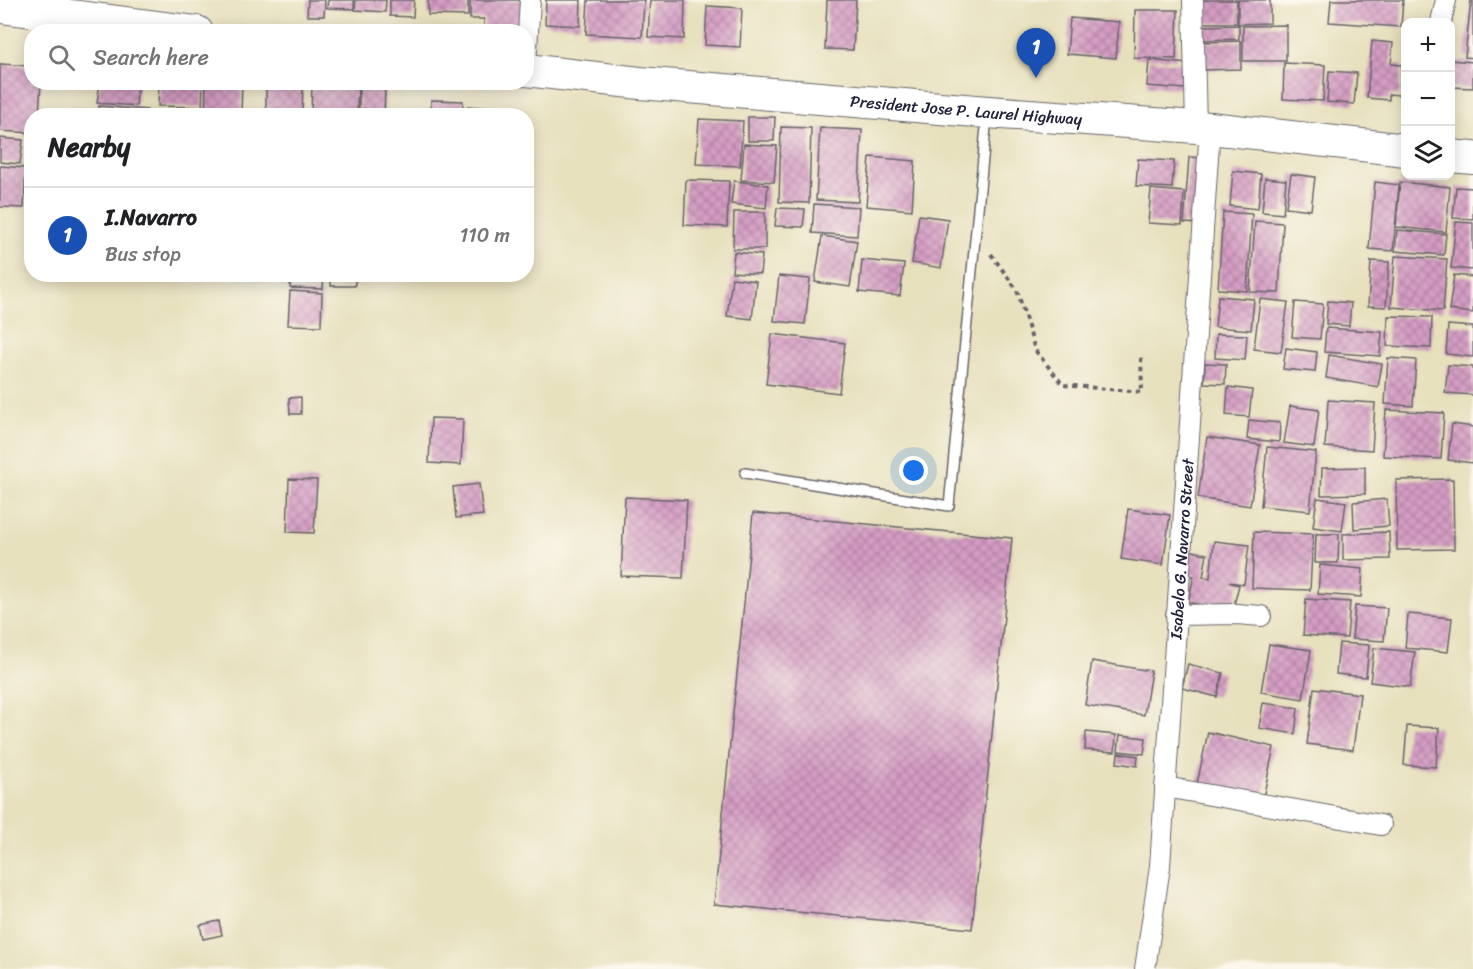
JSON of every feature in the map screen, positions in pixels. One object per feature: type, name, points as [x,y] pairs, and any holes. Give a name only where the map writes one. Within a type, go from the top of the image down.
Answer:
[{"type":"highway","points":[[0,7],[133,24]]},
{"type":"highway","name":"President Jose P. Laurel Highway","points":[[534,71],[640,83],[1203,127],[1401,149]]},
{"type":"highway","points":[[1455,156],[1473,158]]},
{"type":"street","points":[[529,24],[531,0]]},
{"type":"street","name":"Isabelo G. Navarro Street","points":[[1145,969],[1160,866],[1203,127],[1193,0]]},
{"type":"street","points":[[1442,18],[1446,0]]},
{"type":"street","points":[[1176,615],[1261,616]]},
{"type":"street","points":[[1165,787],[1381,825]]},
{"type":"lane","points":[[745,473],[949,506],[988,112]]},
{"type":"path","points":[[976,235],[1017,290],[1035,350],[1063,386],[1142,392],[1141,357]]},
{"type":"building","points":[[308,0],[325,0],[324,16],[307,16]]},
{"type":"building","points":[[328,0],[354,0],[354,9],[327,8]]},
{"type":"building","points":[[356,0],[386,0],[385,12],[355,10]]},
{"type":"building","points":[[390,0],[414,0],[413,17],[390,16]]},
{"type":"building","points":[[428,0],[468,0],[468,16],[428,15]]},
{"type":"building","points":[[470,0],[523,0],[522,24],[484,24],[484,19],[470,19]]},
{"type":"building","points":[[546,0],[581,0],[580,26],[545,24]]},
{"type":"building","points":[[588,0],[644,0],[642,37],[586,34]]},
{"type":"building","points":[[650,0],[685,0],[684,39],[648,37]]},
{"type":"building","points":[[827,0],[856,0],[853,50],[825,49]]},
{"type":"building","points":[[1200,0],[1237,0],[1237,23],[1200,23]]},
{"type":"building","points":[[1238,0],[1270,0],[1270,23],[1238,24]]},
{"type":"building","points":[[1331,0],[1403,0],[1401,27],[1329,22]]},
{"type":"building","points":[[1471,0],[1473,0],[1473,58],[1465,57]]},
{"type":"building","points":[[707,6],[742,8],[740,47],[705,45]]},
{"type":"building","points":[[1135,10],[1178,10],[1176,59],[1134,58]]},
{"type":"building","points":[[1070,18],[1119,22],[1116,58],[1067,54]]},
{"type":"building","points":[[1239,25],[1239,39],[1202,40],[1202,26]]},
{"type":"building","points":[[1286,25],[1286,61],[1243,61],[1243,26]]},
{"type":"building","points":[[1241,41],[1241,69],[1201,70],[1200,42]]},
{"type":"building","points":[[1372,41],[1393,43],[1391,64],[1401,65],[1399,95],[1389,94],[1389,100],[1367,98]]},
{"type":"building","points":[[1149,60],[1188,64],[1186,89],[1147,86]]},
{"type":"building","points":[[1455,60],[1473,62],[1473,88],[1455,87]]},
{"type":"building","points":[[1284,63],[1325,65],[1323,101],[1283,99]]},
{"type":"building","points":[[0,64],[24,66],[24,90],[41,90],[39,108],[24,108],[24,132],[0,131]]},
{"type":"building","points":[[1329,71],[1357,73],[1354,104],[1327,102]]},
{"type":"building","points":[[99,90],[137,90],[136,106],[97,103]]},
{"type":"building","points":[[159,90],[203,90],[202,107],[158,106]]},
{"type":"building","points":[[206,90],[242,90],[241,108],[205,108]]},
{"type":"building","points":[[266,90],[303,90],[302,108],[266,108]]},
{"type":"building","points":[[312,90],[358,90],[357,108],[311,108]]},
{"type":"building","points":[[359,90],[385,90],[384,108],[359,108]]},
{"type":"building","points":[[431,100],[463,101],[463,108],[431,108]]},
{"type":"building","points":[[99,106],[123,108],[99,108]]},
{"type":"building","points":[[468,106],[491,108],[468,108]]},
{"type":"building","points":[[748,117],[775,117],[774,141],[748,141]]},
{"type":"building","points":[[699,119],[743,121],[740,166],[696,164]]},
{"type":"building","points":[[781,127],[811,128],[809,203],[779,202]]},
{"type":"building","points":[[820,128],[862,130],[858,202],[816,200]]},
{"type":"building","points":[[0,138],[23,140],[20,164],[0,162]]},
{"type":"building","points":[[744,144],[777,146],[774,182],[741,180]]},
{"type":"building","points":[[870,157],[915,161],[912,210],[866,206]]},
{"type":"building","points":[[1189,157],[1205,158],[1200,224],[1184,223]]},
{"type":"building","points":[[1138,159],[1174,161],[1172,188],[1136,186]]},
{"type":"building","points":[[0,166],[24,168],[24,208],[0,207]]},
{"type":"building","points":[[1233,171],[1261,174],[1258,209],[1230,206]]},
{"type":"building","points":[[1291,174],[1315,177],[1311,210],[1286,207]]},
{"type":"building","points":[[1265,178],[1286,180],[1283,214],[1262,212]]},
{"type":"building","points":[[686,180],[729,181],[727,227],[684,225]]},
{"type":"building","points":[[734,181],[768,185],[766,208],[731,204]]},
{"type":"building","points":[[1375,182],[1399,185],[1393,251],[1369,249]]},
{"type":"building","points":[[1400,182],[1450,187],[1446,232],[1396,227]]},
{"type":"building","points":[[1456,187],[1473,188],[1473,219],[1453,218]]},
{"type":"building","points":[[1151,189],[1184,192],[1182,225],[1148,223]]},
{"type":"building","points":[[814,204],[859,207],[857,236],[812,233]]},
{"type":"building","points":[[777,208],[805,209],[803,227],[775,226]]},
{"type":"building","points":[[734,212],[765,212],[765,249],[733,249]]},
{"type":"building","points":[[1223,212],[1252,214],[1247,291],[1218,289]]},
{"type":"building","points":[[919,215],[948,219],[941,268],[912,263]]},
{"type":"building","points":[[1255,221],[1283,223],[1279,293],[1250,292]]},
{"type":"building","points":[[1456,222],[1473,223],[1473,270],[1451,268]]},
{"type":"building","points":[[1397,230],[1446,234],[1444,255],[1395,251]]},
{"type":"building","points":[[822,236],[857,241],[850,287],[815,282]]},
{"type":"building","points":[[734,252],[762,255],[760,274],[732,272]]},
{"type":"building","points":[[1395,256],[1447,259],[1443,311],[1391,307]]},
{"type":"building","points":[[862,260],[904,264],[900,296],[859,292]]},
{"type":"building","points":[[1371,261],[1389,262],[1386,307],[1368,306]]},
{"type":"building","points":[[1454,275],[1473,277],[1473,313],[1449,310]]},
{"type":"building","points":[[779,276],[810,279],[805,324],[774,321]]},
{"type":"building","points":[[732,278],[756,281],[752,319],[727,316]]},
{"type":"building","points":[[290,282],[323,282],[323,289],[290,288]]},
{"type":"building","points":[[331,282],[355,282],[355,286],[331,286]]},
{"type":"building","points":[[290,291],[322,293],[321,326],[288,325]]},
{"type":"building","points":[[1218,296],[1254,299],[1251,330],[1215,327]]},
{"type":"building","points":[[1260,299],[1288,302],[1281,352],[1254,349]]},
{"type":"building","points":[[1328,301],[1351,303],[1349,326],[1326,324]]},
{"type":"building","points":[[1295,302],[1323,304],[1320,339],[1292,337]]},
{"type":"building","points":[[1388,316],[1432,317],[1431,348],[1387,346]]},
{"type":"building","points":[[1448,325],[1473,327],[1473,357],[1446,354]]},
{"type":"building","points":[[1326,328],[1382,332],[1380,356],[1324,352]]},
{"type":"building","points":[[772,334],[845,343],[839,393],[766,384]]},
{"type":"building","points":[[1216,334],[1247,335],[1245,360],[1215,358]]},
{"type":"building","points":[[1286,348],[1317,352],[1315,372],[1283,369]]},
{"type":"building","points":[[1329,355],[1382,364],[1378,387],[1326,378]]},
{"type":"building","points":[[1388,358],[1416,360],[1413,406],[1385,404]]},
{"type":"building","points":[[1205,363],[1226,364],[1225,384],[1204,383]]},
{"type":"building","points":[[1448,365],[1473,367],[1473,395],[1445,393]]},
{"type":"building","points":[[1228,387],[1252,390],[1249,417],[1226,415]]},
{"type":"building","points":[[301,397],[301,414],[290,414],[289,398]]},
{"type":"building","points":[[1328,400],[1375,403],[1372,450],[1325,447]]},
{"type":"building","points":[[1290,406],[1319,410],[1314,447],[1284,443]]},
{"type":"building","points":[[1386,410],[1444,413],[1441,459],[1383,456]]},
{"type":"building","points":[[431,418],[463,419],[461,465],[429,463]]},
{"type":"building","points":[[1249,420],[1280,423],[1279,442],[1247,439]]},
{"type":"building","points":[[1452,424],[1473,427],[1473,463],[1448,460]]},
{"type":"building","points":[[1207,437],[1260,445],[1250,506],[1198,498]]},
{"type":"building","points":[[1267,447],[1316,452],[1310,511],[1261,506]]},
{"type":"building","points":[[1365,467],[1365,494],[1321,495],[1322,468]]},
{"type":"building","points":[[289,479],[317,480],[314,533],[287,532]]},
{"type":"building","points":[[1453,479],[1454,549],[1397,550],[1396,480]]},
{"type":"building","points":[[479,484],[483,515],[456,518],[453,487]]},
{"type":"building","points":[[625,497],[687,500],[683,578],[621,576]]},
{"type":"building","points":[[1317,498],[1346,502],[1342,531],[1313,527]]},
{"type":"building","points":[[1387,499],[1389,526],[1354,529],[1353,502]]},
{"type":"building","points":[[1128,509],[1170,515],[1163,565],[1121,559]]},
{"type":"building","points":[[753,513],[1012,538],[972,929],[714,904]]},
{"type":"building","points":[[1254,532],[1313,534],[1310,590],[1252,588]]},
{"type":"building","points":[[1389,532],[1390,559],[1343,560],[1343,534]]},
{"type":"building","points":[[1316,534],[1339,534],[1338,563],[1315,563]]},
{"type":"building","points":[[1214,541],[1249,545],[1244,584],[1228,582],[1239,585],[1232,613],[1188,602],[1194,576],[1183,574],[1188,550],[1207,554],[1203,577],[1210,578]]},
{"type":"building","points":[[1320,565],[1363,569],[1361,597],[1318,594]]},
{"type":"building","points":[[1306,599],[1350,602],[1347,638],[1303,635]]},
{"type":"building","points":[[1355,606],[1387,608],[1384,641],[1352,639]]},
{"type":"building","points":[[1408,614],[1452,618],[1448,652],[1405,648]]},
{"type":"building","points":[[1339,643],[1369,645],[1366,677],[1336,674]]},
{"type":"building","points":[[1269,644],[1311,650],[1303,699],[1261,692]]},
{"type":"building","points":[[1374,648],[1415,652],[1410,687],[1370,682]]},
{"type":"building","points":[[1092,661],[1151,671],[1144,715],[1085,705]]},
{"type":"building","points":[[1188,664],[1223,673],[1217,697],[1182,688]]},
{"type":"building","points":[[1314,688],[1360,694],[1353,750],[1307,744]]},
{"type":"building","points":[[1263,703],[1298,708],[1295,734],[1259,728]]},
{"type":"building","points":[[1407,726],[1439,728],[1436,767],[1404,765]]},
{"type":"building","points":[[1086,732],[1116,735],[1115,752],[1085,750]]},
{"type":"building","points":[[1208,732],[1274,747],[1263,798],[1197,784]]},
{"type":"building","points":[[1120,735],[1146,738],[1144,754],[1118,751]]},
{"type":"building","points":[[1118,753],[1138,756],[1137,766],[1117,763]]},
{"type":"building","points":[[219,921],[222,935],[203,939],[200,925]]},
{"type":"place","name":"I.Navarro","points":[[1036,78]]}]
